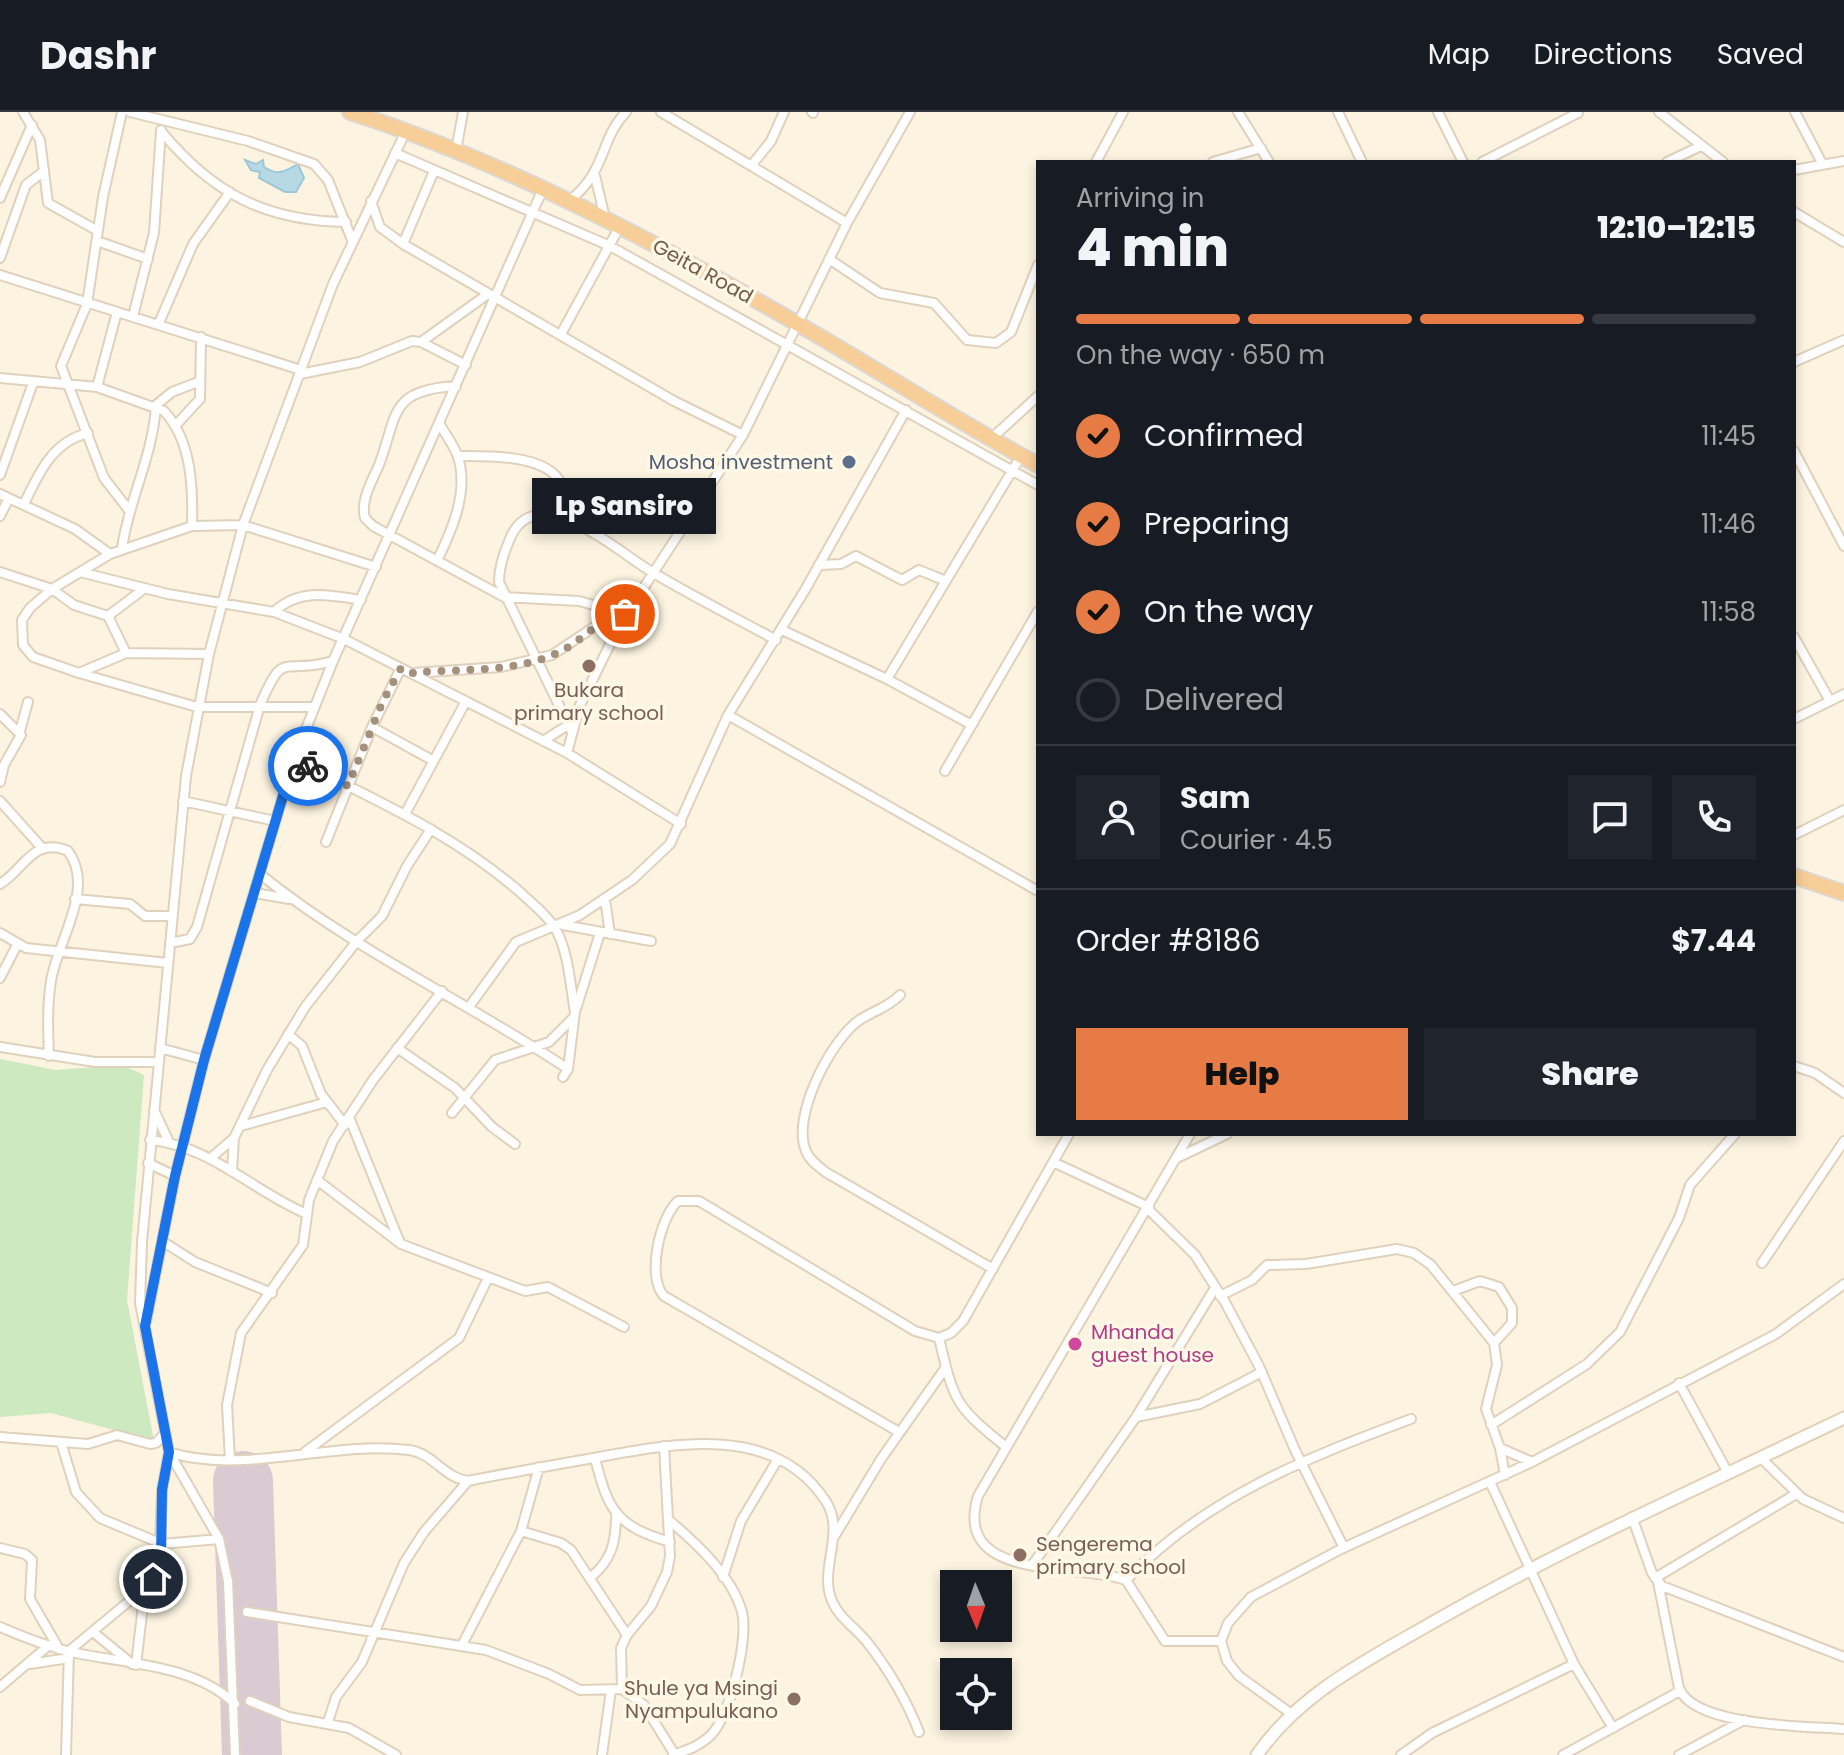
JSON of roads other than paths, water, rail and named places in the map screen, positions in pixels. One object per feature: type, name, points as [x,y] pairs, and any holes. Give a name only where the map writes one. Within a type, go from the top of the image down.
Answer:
[{"type":"highway","name":"Geita Road","points":[[350,112],[366,114],[456,151],[621,226],[798,324],[1036,464]]},
{"type":"highway","points":[[1796,877],[1844,893]]},
{"type":"main road","points":[[1257,1755],[1293,1715],[1349,1671],[1530,1567],[1844,1418]]},
{"type":"street","points":[[23,112],[40,140],[48,203],[98,236],[148,259]]},
{"type":"street","points":[[122,112],[87,304],[62,359],[65,385],[88,433],[104,478],[128,509]]},
{"type":"street","points":[[130,112],[248,141],[314,164],[328,180],[352,240]]},
{"type":"street","points":[[456,151],[463,112]]},
{"type":"street","points":[[569,201],[595,176],[618,122],[626,112]]},
{"type":"street","points":[[661,112],[847,223]]},
{"type":"street","points":[[751,166],[771,141],[784,112]]},
{"type":"street","points":[[567,753],[570,729],[580,705],[625,614],[651,572],[686,526],[743,435],[847,223],[910,112]]},
{"type":"street","points":[[1097,160],[1123,112]]},
{"type":"street","points":[[1238,112],[1268,160]]},
{"type":"street","points":[[1338,112],[1361,160]]},
{"type":"street","points":[[1438,112],[1462,160]]},
{"type":"street","points":[[1659,112],[1720,160]]},
{"type":"street","points":[[1795,112],[1822,163]]},
{"type":"street","points":[[1486,160],[1578,113]]},
{"type":"street","points":[[133,316],[148,259],[158,196],[162,121]]},
{"type":"street","points":[[0,198],[32,125]]},
{"type":"street","points":[[161,131],[199,169],[230,192],[285,218],[346,222]]},
{"type":"street","points":[[29,1664],[66,1653],[145,1588],[159,1570],[162,1490],[168,1450],[145,1326],[140,1272],[183,801],[197,707],[243,525],[352,240],[407,131]]},
{"type":"street","points":[[1671,160],[1701,146]]},
{"type":"street","points":[[1220,160],[1261,148]]},
{"type":"street","points":[[395,153],[534,210],[610,246],[1036,484]]},
{"type":"street","points":[[1796,170],[1844,161]]},
{"type":"street","points":[[0,258],[3,236],[26,185],[44,171]]},
{"type":"street","points":[[403,244],[434,171]]},
{"type":"street","points":[[595,176],[605,218]]},
{"type":"street","points":[[145,1326],[175,1176],[204,1060],[294,759],[333,661],[466,365],[492,296],[542,191]]},
{"type":"street","points":[[159,323],[193,244],[230,192]]},
{"type":"street","points":[[371,199],[380,227],[403,244],[674,401],[743,435]]},
{"type":"street","points":[[1797,214],[1844,242]]},
{"type":"street","points":[[561,334],[621,226]]},
{"type":"street","points":[[829,259],[880,293],[934,303],[967,340],[996,343],[1011,332],[1036,270]]},
{"type":"street","points":[[0,275],[87,304],[159,323],[300,372],[360,362],[402,343],[421,342],[492,296]]},
{"type":"street","points":[[97,387],[117,312]]},
{"type":"street","points":[[175,426],[197,405],[201,337]]},
{"type":"street","points":[[200,348],[211,341]]},
{"type":"street","points":[[421,342],[466,365]]},
{"type":"street","points":[[1796,361],[1841,342],[1844,352]]},
{"type":"street","points":[[0,378],[97,387],[156,405],[175,426],[190,472],[192,526]]},
{"type":"street","points":[[122,548],[128,509],[149,457],[156,405],[172,392],[198,382]]},
{"type":"street","points":[[0,475],[33,383]]},
{"type":"street","points":[[456,386],[419,392],[393,415],[363,511],[373,526],[504,597],[579,601],[625,614]]},
{"type":"street","points":[[992,438],[1036,398]]},
{"type":"street","points":[[469,1007],[516,942],[559,926],[605,899],[655,860],[670,844],[728,715],[782,630],[906,410]]},
{"type":"street","points":[[437,561],[458,512],[458,456],[439,423]]},
{"type":"street","points":[[24,504],[55,449],[73,437],[88,433]]},
{"type":"street","points":[[1796,455],[1844,546]]},
{"type":"street","points":[[458,456],[523,462],[549,471],[561,483],[573,521]]},
{"type":"street","points":[[887,679],[1021,456]]},
{"type":"street","points":[[0,516],[4,496],[75,529],[110,554]]},
{"type":"street","points":[[570,729],[504,597],[499,569],[517,522],[551,514],[573,521],[651,572],[776,640]]},
{"type":"street","points":[[313,707],[197,707],[79,673],[33,657],[23,645],[22,620],[30,608],[52,589],[110,554],[192,526],[243,525],[376,567]]},
{"type":"street","points":[[819,565],[841,564],[856,556],[902,580],[919,570],[946,581]]},
{"type":"street","points":[[0,572],[52,589],[74,605],[108,616],[126,653]]},
{"type":"street","points":[[80,572],[145,588],[274,612],[344,639],[567,753],[681,824]]},
{"type":"street","points":[[108,616],[145,588]]},
{"type":"street","points":[[274,612],[290,599],[303,596],[361,600]]},
{"type":"street","points":[[412,673],[501,667],[535,660],[568,647],[615,610],[633,601]]},
{"type":"street","points":[[945,771],[1036,614]]},
{"type":"street","points":[[782,630],[887,679],[972,725]]},
{"type":"street","points":[[1796,641],[1830,701]]},
{"type":"street","points":[[79,673],[126,653],[209,654]]},
{"type":"street","points":[[170,943],[183,942],[194,935],[260,705],[279,667],[333,661]]},
{"type":"street","points":[[326,842],[372,727],[401,668]]},
{"type":"street","points":[[1796,718],[1844,694]]},
{"type":"street","points":[[405,814],[466,701]]},
{"type":"street","points":[[0,782],[2,766],[20,731],[28,702]]},
{"type":"street","points":[[0,714],[20,731]]},
{"type":"street","points":[[728,715],[1036,890]]},
{"type":"street","points":[[372,727],[432,760]]},
{"type":"street","points":[[543,741],[570,729]]},
{"type":"street","points":[[294,759],[405,814],[475,855],[559,926],[651,941]]},
{"type":"street","points":[[0,801],[43,849]]},
{"type":"street","points":[[183,801],[275,821]]},
{"type":"street","points":[[1796,834],[1844,811]]},
{"type":"street","points":[[212,1157],[234,1138],[288,1034],[357,941],[382,916],[407,866],[431,829]]},
{"type":"street","points":[[0,884],[32,852],[43,849],[68,851],[76,862],[75,899],[70,924],[57,950],[48,1002],[49,1056]]},
{"type":"street","points":[[260,874],[292,900],[357,941],[534,1046],[565,1073],[574,1014],[605,934],[605,899]]},
{"type":"street","points":[[255,893],[292,900]]},
{"type":"street","points":[[75,899],[130,904],[145,916],[172,916]]},
{"type":"street","points":[[559,926],[574,1014]]},
{"type":"street","points":[[0,933],[17,945],[168,963]]},
{"type":"street","points":[[0,978],[17,945]]},
{"type":"street","points":[[230,1460],[227,1405],[235,1351],[251,1317],[272,1293],[303,1245],[307,1214],[317,1180],[347,1121],[397,1048],[442,991]]},
{"type":"street","points":[[900,995],[881,1010],[858,1021],[831,1053],[803,1123],[806,1152],[827,1173],[993,1269]]},
{"type":"street","points":[[452,1113],[495,1060],[549,1042],[574,1014]]},
{"type":"street","points":[[288,1034],[309,1058],[327,1102],[347,1121],[401,1244]]},
{"type":"street","points":[[0,1047],[95,1062],[158,1062]]},
{"type":"street","points":[[160,1048],[204,1060]]},
{"type":"street","points":[[397,1048],[464,1098],[515,1144]]},
{"type":"street","points":[[1796,1067],[1815,1073],[1844,1093]]},
{"type":"street","points":[[241,1126],[327,1102]]},
{"type":"street","points":[[154,1108],[169,1142]]},
{"type":"street","points":[[899,1432],[664,1296],[658,1289],[656,1276],[659,1231],[665,1216],[678,1201],[699,1201],[915,1331],[939,1338],[951,1333],[963,1321],[1068,1136]]},
{"type":"street","points":[[1189,1136],[978,1496],[974,1510],[975,1529],[991,1554],[1126,1580],[1165,1641],[1221,1641]]},
{"type":"street","points":[[1177,1158],[1223,1136]]},
{"type":"street","points":[[1491,1425],[1587,1364],[1620,1332],[1679,1218],[1690,1185],[1733,1136]]},
{"type":"street","points":[[232,1170],[234,1138]]},
{"type":"street","points":[[150,1140],[182,1145],[212,1157],[271,1197],[307,1214]]},
{"type":"street","points":[[1762,1263],[1844,1141]]},
{"type":"street","points":[[1053,1162],[1148,1208],[1195,1255],[1262,1372],[1344,1548]]},
{"type":"street","points":[[148,1163],[175,1176]]},
{"type":"street","points":[[317,1180],[401,1244],[525,1291],[548,1287],[624,1327]]},
{"type":"street","points":[[162,1241],[202,1266],[272,1293]]},
{"type":"street","points":[[1033,1564],[1136,1417],[1218,1292],[1252,1280],[1267,1265],[1306,1264],[1397,1249],[1414,1253],[1431,1265],[1494,1343],[1497,1365],[1486,1409],[1500,1448],[1505,1475]]},
{"type":"street","points":[[305,1452],[459,1338],[488,1278]]},
{"type":"street","points":[[1453,1291],[1480,1281],[1499,1287],[1512,1308],[1512,1323],[1494,1343]]},
{"type":"street","points":[[1293,1715],[1239,1676],[1227,1661],[1221,1641],[1228,1623],[1251,1597],[1344,1548],[1532,1462],[1776,1334],[1844,1284]]},
{"type":"street","points":[[939,1338],[954,1394],[968,1417],[1006,1447]]},
{"type":"street","points":[[834,1537],[899,1432],[946,1367]]},
{"type":"street","points":[[1136,1417],[1200,1404],[1262,1372]]},
{"type":"street","points":[[1679,1383],[1728,1473]]},
{"type":"street","points":[[1126,1580],[1172,1535],[1301,1460],[1411,1419]]},
{"type":"street","points":[[156,1443],[165,1433]]},
{"type":"street","points":[[0,1437],[88,1444],[117,1435],[156,1443],[196,1460],[230,1460],[305,1452],[413,1450],[456,1480],[468,1481],[664,1446],[726,1444],[778,1459],[796,1470],[825,1500],[832,1516],[834,1537],[829,1569],[830,1598],[892,1677],[919,1732]]},
{"type":"street","points":[[61,1442],[76,1492],[86,1507],[117,1528],[162,1544],[219,1539]]},
{"type":"street","points":[[622,1689],[621,1648],[627,1635],[651,1606],[667,1572],[670,1521],[664,1446]]},
{"type":"street","points":[[1500,1448],[1532,1462]]},
{"type":"street","points":[[168,1450],[219,1539],[228,1581],[235,1755]]},
{"type":"street","points":[[595,1458],[604,1495],[616,1514],[639,1533],[670,1542]]},
{"type":"street","points":[[1761,1458],[1796,1494],[1844,1518]]},
{"type":"street","points":[[723,1577],[741,1521],[778,1459]]},
{"type":"street","points":[[462,1645],[521,1531],[539,1467]]},
{"type":"street","points":[[328,1722],[336,1697],[362,1662],[404,1563],[424,1532],[468,1481]]},
{"type":"street","points":[[1490,1482],[1574,1664],[1613,1728]]},
{"type":"street","points":[[1657,1580],[1796,1494]]},
{"type":"street","points":[[590,1578],[610,1556],[615,1543],[616,1514]]},
{"type":"street","points":[[1632,1516],[1657,1580],[1680,1691],[1687,1701],[1719,1716],[1844,1729]]},
{"type":"street","points":[[247,1612],[462,1645],[518,1660],[580,1690],[622,1689],[644,1705],[674,1755],[699,1745],[713,1733],[724,1716],[743,1647],[742,1612],[723,1577],[695,1543],[670,1521]]},
{"type":"street","points":[[521,1531],[561,1543],[571,1550],[627,1635]]},
{"type":"street","points":[[0,1548],[25,1554],[32,1560],[30,1599],[66,1653],[66,1755]]},
{"type":"street","points":[[1657,1580],[1674,1593],[1844,1657]]},
{"type":"street","points":[[134,1664],[145,1588]]},
{"type":"street","points":[[0,1627],[66,1653],[179,1673],[218,1690],[235,1704]]},
{"type":"street","points":[[93,1632],[134,1664]]},
{"type":"street","points":[[0,1687],[48,1646]]},
{"type":"street","points":[[1401,1755],[1432,1733],[1574,1664]]},
{"type":"street","points":[[602,1755],[611,1690]]},
{"type":"street","points":[[1563,1755],[1680,1691]]},
{"type":"street","points":[[250,1701],[289,1717],[328,1722],[367,1736],[396,1755]]},
{"type":"street","points":[[1679,1755],[1745,1719]]},
{"type":"water","points":[[245,160],[256,164],[263,160],[264,167],[277,172],[298,164],[304,178],[296,192],[285,192],[259,178],[260,172],[251,170]]},
{"type":"place","name":"Mosha investment","points":[[849,462]]},
{"type":"place","name":"Lp Sansiro","points":[[625,614]]},
{"type":"place","name":"Bukara primary school","points":[[589,666]]},
{"type":"place","name":"Mhanda guest house","points":[[1075,1344]]},
{"type":"place","name":"Sengerema primary school","points":[[1020,1555]]},
{"type":"place","name":"Shule ya Msingi Nyampulukano","points":[[794,1699]]}]
